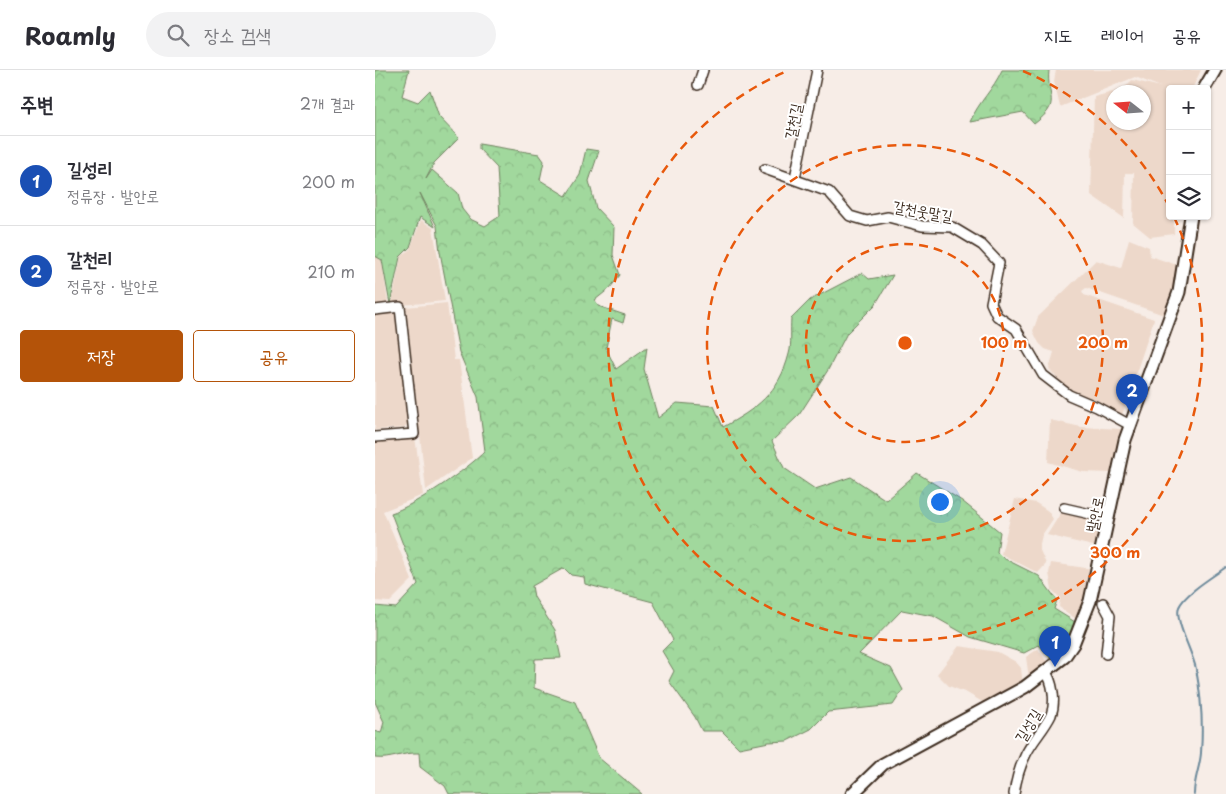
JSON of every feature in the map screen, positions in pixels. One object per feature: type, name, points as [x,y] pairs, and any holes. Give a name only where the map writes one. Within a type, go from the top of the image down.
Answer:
[{"type":"main road","points":[[1207,85],[1215,70]]},
{"type":"main road","name":"발안로","points":[[851,794],[883,764],[1025,687],[1064,657],[1076,636],[1090,601],[1125,440],[1179,292],[1190,220]]},
{"type":"street","points":[[698,85],[703,70]]},
{"type":"street","name":"갈천길","points":[[795,178],[817,70]]},
{"type":"street","name":"갈천웃말길","points":[[765,169],[795,178],[829,192],[850,216],[867,221],[888,217],[922,226],[952,227],[982,245],[999,263],[991,303],[997,316],[1017,329],[1043,375],[1069,395],[1130,426]]},
{"type":"street","points":[[375,310],[400,308],[414,434],[375,437]]},
{"type":"street","points":[[1065,508],[1108,518]]},
{"type":"street","points":[[1103,603],[1110,616],[1106,654]]},
{"type":"street","name":"길성길","points":[[1014,794],[1015,781],[1026,754],[1051,714],[1053,688],[1051,678],[1045,671]]},
{"type":"shaded area","points":[[1056,70],[1201,70],[1194,85],[1166,85],[1166,220],[1174,220],[1174,234],[1150,237],[1133,223],[1134,173],[1125,173],[1124,218],[1091,195],[1094,97],[1106,94],[1106,130],[1151,130],[1151,85],[1127,85],[1132,80],[1161,87],[1135,77],[1115,85],[1106,85],[1106,89],[1060,107],[1054,81]]},
{"type":"shaded area","points":[[421,220],[433,228],[445,301],[391,306],[401,257],[410,249]]},
{"type":"shaded area","points":[[1129,239],[1149,247],[1150,256],[1180,266],[1164,315],[1086,288],[1082,291],[1084,295],[1154,319],[1121,418],[1066,388],[1049,369],[1054,352],[1045,349],[1039,343],[1033,331],[1038,317],[1096,260],[1121,268]]},
{"type":"shaded area","points":[[375,256],[382,260],[388,304],[375,306]]},
{"type":"shaded area","points":[[447,303],[454,360],[459,360],[472,458],[426,490],[406,307]]},
{"type":"shaded area","points":[[395,313],[400,318],[410,421],[404,428],[375,430],[375,315]]},
{"type":"shaded area","points":[[1050,420],[1081,427],[1122,429],[1112,473],[1083,472],[1048,462]]},
{"type":"shaded area","points":[[415,437],[423,495],[383,511],[412,580],[390,602],[375,601],[375,439]]},
{"type":"shaded area","points":[[1015,499],[1036,503],[1048,511],[1053,519],[1042,535],[1039,548],[1046,564],[1038,573],[1001,554]]},
{"type":"shaded area","points":[[1062,511],[1102,522],[1097,547],[1047,535]]},
{"type":"shaded area","points":[[1051,563],[1093,569],[1079,621],[1059,607],[1060,598],[1052,590],[1049,573]]},
{"type":"shaded area","points":[[959,646],[998,652],[1016,662],[1021,668],[1023,686],[986,704],[967,693],[949,686],[937,674]]},
{"type":"shaded area","points":[[1038,649],[1048,664],[1029,679],[1026,657]]},
{"type":"green space","points":[[375,70],[409,70],[402,96],[418,102],[430,90],[439,117],[459,138],[434,163],[426,179],[432,170],[458,193],[462,209],[470,219],[485,226],[500,216],[497,168],[479,149],[479,144],[539,154],[544,161],[540,180],[566,196],[580,175],[586,149],[599,151],[589,181],[596,208],[614,227],[613,255],[620,275],[610,288],[595,300],[598,306],[625,315],[623,323],[612,319],[606,348],[616,369],[647,347],[644,369],[658,418],[677,403],[714,406],[723,427],[735,420],[765,398],[779,379],[785,368],[790,350],[791,319],[810,300],[862,273],[869,279],[893,275],[875,305],[847,333],[828,370],[799,415],[772,441],[784,468],[815,489],[851,477],[886,500],[917,473],[962,501],[1000,532],[997,552],[1003,558],[1039,576],[1057,600],[1054,609],[1075,622],[1069,638],[1050,658],[1039,645],[1024,653],[970,637],[933,616],[902,610],[859,654],[891,668],[903,690],[893,705],[828,712],[811,729],[787,741],[769,742],[739,748],[722,731],[702,731],[695,717],[669,681],[674,671],[662,651],[673,640],[653,602],[585,584],[584,577],[571,575],[564,568],[532,586],[534,597],[555,630],[561,658],[535,659],[534,688],[575,702],[599,758],[642,794],[449,794],[445,786],[420,767],[419,753],[375,758],[375,731],[381,733],[384,722],[375,702],[375,606],[396,608],[418,584],[391,513],[413,503],[440,486],[485,451],[478,397],[459,352],[440,252],[437,226],[420,193],[435,227],[420,217],[410,247],[400,257],[390,304],[382,260],[375,256]]},
{"type":"green space","points":[[1002,70],[1049,70],[1051,105],[1043,117],[1034,124],[1023,112],[970,122]]},
{"type":"waterway","points":[[1194,794],[1201,753],[1200,700],[1196,669],[1181,628],[1178,613],[1179,607],[1187,596],[1226,567]]},
{"type":"place","name":"갈천리","points":[[1132,415]]},
{"type":"place","name":"길성리","points":[[1055,667]]}]
